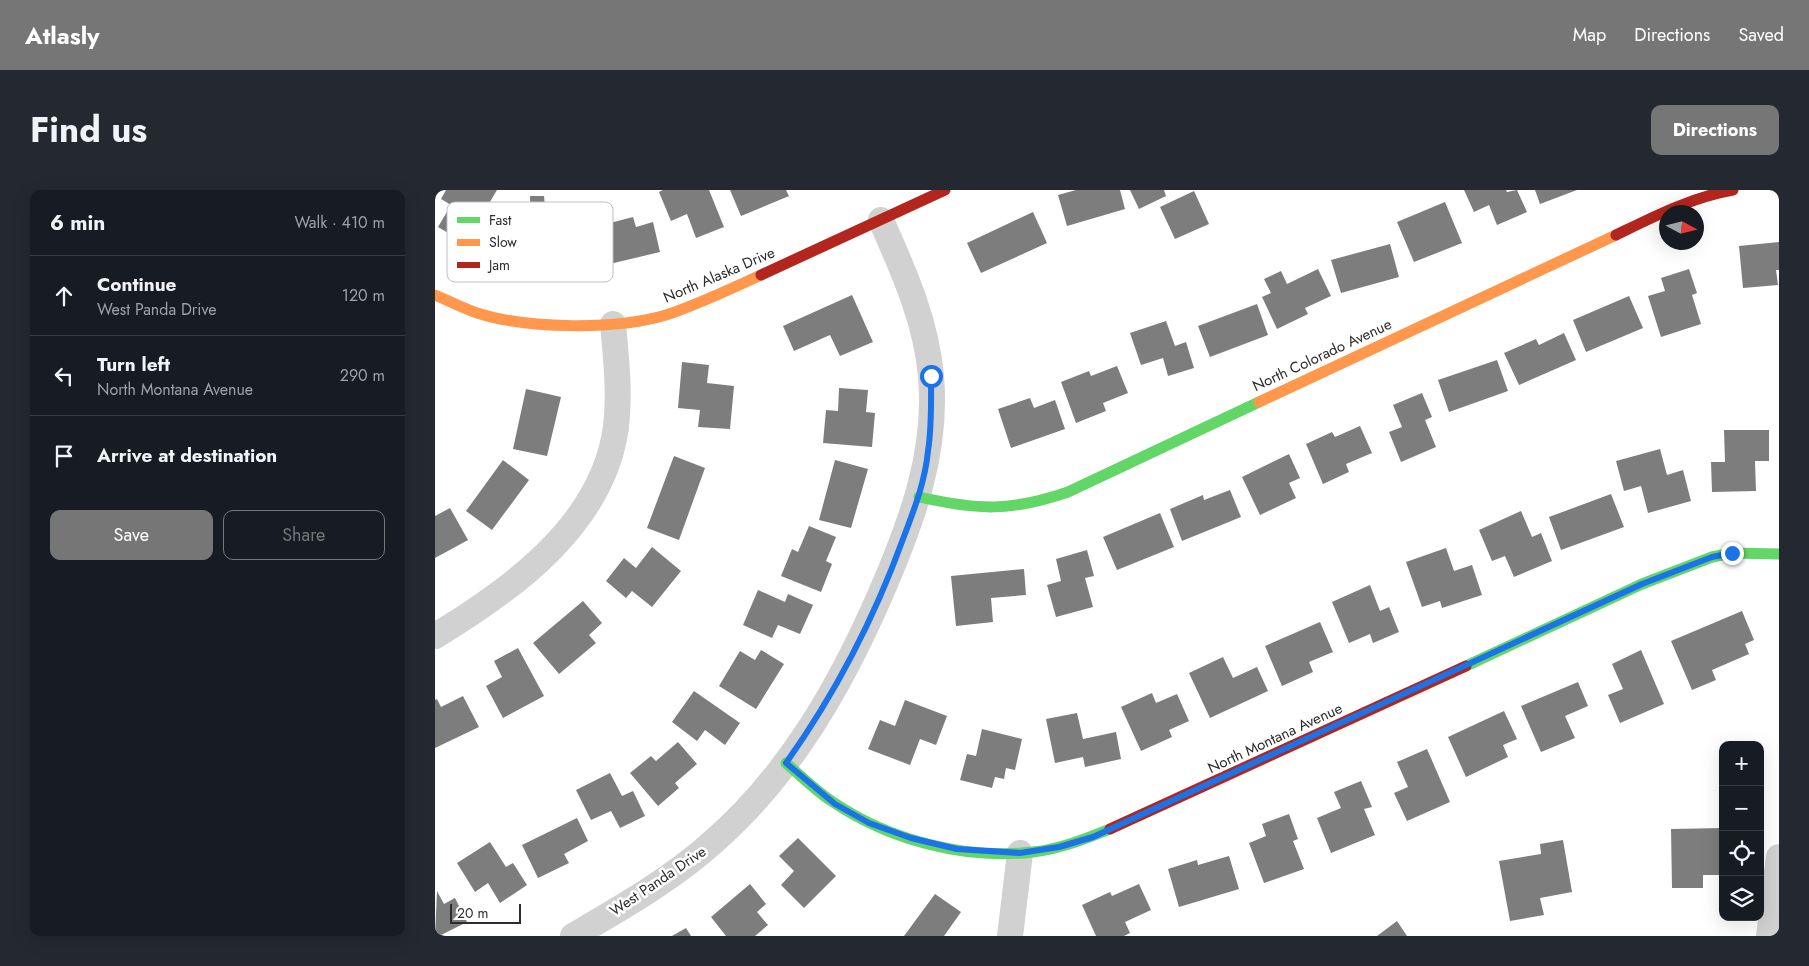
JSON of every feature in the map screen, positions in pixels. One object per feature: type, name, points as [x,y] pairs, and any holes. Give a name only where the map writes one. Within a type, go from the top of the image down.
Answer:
[{"type":"street","name":"North Alaska Drive","points":[[435,295],[478,313],[523,322],[576,326],[613,324],[665,315],[708,299],[945,190]]},
{"type":"street","name":"North Colorado Avenue","points":[[919,497],[961,506],[993,510],[1039,503],[1068,492],[1653,217],[1716,193],[1733,190]]},
{"type":"street","name":"West Panda Drive","points":[[573,936],[681,868],[713,843],[745,812],[786,763],[811,728],[846,670],[895,562],[919,497],[928,453],[931,376],[924,334],[914,296],[881,220]]},
{"type":"street","points":[[435,636],[466,617],[509,585],[559,541],[589,503],[601,480],[615,428],[618,389],[613,324]]},
{"type":"street","name":"North Montana Avenue","points":[[786,763],[835,804],[869,823],[911,838],[957,849],[1020,853],[1059,847],[1093,837],[1135,819],[1642,584],[1712,557],[1732,553],[1779,554]]},
{"type":"street","points":[[1010,936],[1020,853]]},
{"type":"street","points":[[1769,936],[1779,858]]},
{"type":"building","points":[[446,190],[497,190],[490,202],[447,203],[441,199]]},
{"type":"building","points":[[663,190],[709,190],[724,227],[696,238],[687,214],[671,221],[659,192]]},
{"type":"building","points":[[730,190],[786,190],[789,196],[741,216]]},
{"type":"building","points":[[1076,190],[1120,190],[1125,209],[1067,226],[1058,195]]},
{"type":"building","points":[[1130,190],[1164,190],[1166,196],[1139,209]]},
{"type":"building","points":[[1464,190],[1506,190],[1507,192],[1517,190],[1527,212],[1497,225],[1489,205],[1474,212]]},
{"type":"building","points":[[1535,190],[1577,190],[1540,204]]},
{"type":"building","points":[[1194,191],[1209,224],[1175,239],[1160,207]]},
{"type":"building","points":[[530,196],[544,196],[545,202],[530,202]]},
{"type":"building","points":[[1445,202],[1462,243],[1414,262],[1397,222]]},
{"type":"building","points":[[447,212],[447,232],[438,227]]},
{"type":"building","points":[[1033,212],[1047,243],[981,273],[967,243]]},
{"type":"building","points":[[633,217],[636,227],[653,222],[660,252],[613,263],[613,222]]},
{"type":"building","points":[[1779,242],[1779,270],[1776,270],[1778,285],[1743,288],[1739,246]]},
{"type":"building","points":[[1390,244],[1399,277],[1341,293],[1331,260]]},
{"type":"building","points":[[1318,269],[1331,296],[1305,308],[1308,314],[1277,329],[1262,297],[1271,293],[1264,279],[1281,271],[1287,284]]},
{"type":"building","points":[[1689,269],[1697,293],[1692,295],[1701,324],[1661,337],[1648,296],[1665,291],[1661,278]]},
{"type":"building","points":[[852,295],[873,342],[840,356],[830,335],[794,351],[783,326]]},
{"type":"building","points":[[1629,296],[1643,328],[1586,352],[1573,320]]},
{"type":"building","points":[[1257,304],[1268,335],[1210,357],[1198,326]]},
{"type":"building","points":[[1166,321],[1175,346],[1186,342],[1194,368],[1168,376],[1163,358],[1141,365],[1130,333]]},
{"type":"building","points":[[1564,333],[1576,360],[1519,385],[1504,353],[1536,339],[1539,345]]},
{"type":"building","points":[[1497,360],[1508,391],[1449,412],[1438,380]]},
{"type":"building","points":[[682,362],[709,365],[707,383],[734,386],[730,429],[698,427],[700,410],[678,408]]},
{"type":"building","points":[[1117,366],[1128,393],[1103,403],[1106,411],[1076,423],[1061,382],[1089,371],[1091,376]]},
{"type":"building","points":[[839,388],[868,390],[866,412],[875,413],[872,447],[823,443],[826,410],[838,411]]},
{"type":"building","points":[[526,389],[561,397],[547,456],[513,449]]},
{"type":"building","points":[[1422,393],[1432,417],[1425,420],[1436,447],[1401,462],[1389,432],[1402,427],[1393,405]]},
{"type":"building","points":[[1030,398],[1034,408],[1055,400],[1065,429],[1011,448],[998,409]]},
{"type":"building","points":[[1360,426],[1372,453],[1346,464],[1349,472],[1323,484],[1306,444],[1332,432],[1335,437]]},
{"type":"building","points":[[1724,430],[1769,430],[1769,461],[1755,461],[1756,491],[1712,492],[1711,462],[1725,462]]},
{"type":"building","points":[[1660,449],[1667,475],[1683,470],[1691,501],[1648,513],[1641,486],[1624,491],[1616,461]]},
{"type":"building","points":[[1289,454],[1300,478],[1289,483],[1296,498],[1260,515],[1242,477]]},
{"type":"building","points":[[674,456],[705,468],[679,540],[647,528]]},
{"type":"building","points":[[503,460],[529,480],[492,530],[466,511]]},
{"type":"building","points":[[835,460],[868,469],[851,528],[819,520]]},
{"type":"building","points":[[1230,490],[1241,517],[1182,541],[1170,509],[1203,495],[1204,500]]},
{"type":"building","points":[[1611,494],[1624,527],[1561,550],[1549,517]]},
{"type":"building","points":[[450,508],[468,540],[435,558],[435,516]]},
{"type":"building","points":[[1521,511],[1532,537],[1541,533],[1552,561],[1514,577],[1505,556],[1492,561],[1479,530]]},
{"type":"building","points":[[1160,513],[1174,547],[1117,570],[1103,537]]},
{"type":"building","points":[[809,526],[836,537],[826,561],[832,564],[821,592],[781,576],[792,549],[798,552]]},
{"type":"building","points":[[652,547],[681,571],[652,607],[632,591],[626,598],[606,581],[624,558],[636,568]]},
{"type":"building","points":[[1446,548],[1454,571],[1472,565],[1482,595],[1442,608],[1440,601],[1422,607],[1406,562]]},
{"type":"building","points":[[1087,550],[1094,576],[1085,578],[1093,607],[1056,617],[1047,585],[1061,581],[1056,559]]},
{"type":"building","points":[[1024,569],[1026,595],[991,598],[993,622],[956,626],[951,576]]},
{"type":"building","points":[[1370,585],[1380,611],[1389,607],[1399,632],[1373,643],[1370,634],[1349,643],[1332,602]]},
{"type":"building","points":[[758,590],[785,602],[788,594],[813,605],[800,634],[778,625],[772,638],[743,625]]},
{"type":"building","points":[[583,601],[602,623],[589,635],[596,643],[559,674],[533,643]]},
{"type":"building","points":[[1742,611],[1754,640],[1745,644],[1749,654],[1712,670],[1716,680],[1692,690],[1671,641]]},
{"type":"building","points":[[1320,622],[1333,652],[1309,662],[1313,672],[1282,686],[1265,646]]},
{"type":"building","points":[[518,648],[544,696],[503,718],[486,686],[502,677],[494,661]]},
{"type":"building","points":[[761,650],[784,664],[756,709],[719,686],[740,651],[755,660]]},
{"type":"building","points":[[1641,650],[1664,704],[1620,723],[1608,695],[1623,689],[1612,664]]},
{"type":"building","points":[[1223,657],[1233,678],[1257,667],[1268,691],[1210,718],[1189,673]]},
{"type":"building","points":[[1578,682],[1588,706],[1565,716],[1575,738],[1541,752],[1521,706]]},
{"type":"building","points":[[694,691],[740,723],[725,745],[705,730],[697,741],[672,722]]},
{"type":"building","points":[[1152,693],[1156,703],[1177,694],[1189,721],[1169,730],[1172,737],[1141,751],[1121,707]]},
{"type":"building","points":[[463,696],[479,727],[435,748],[435,700],[437,699],[441,707]]},
{"type":"building","points":[[905,700],[947,716],[936,745],[920,739],[910,765],[868,749],[880,720],[895,726]]},
{"type":"building","points":[[1504,711],[1517,739],[1503,745],[1508,757],[1466,777],[1448,737]]},
{"type":"building","points":[[1077,713],[1083,739],[1116,732],[1121,759],[1085,767],[1083,757],[1055,763],[1046,719]]},
{"type":"building","points":[[982,729],[1022,739],[1015,770],[1006,768],[1004,779],[995,777],[992,788],[960,780],[967,754],[976,756]]},
{"type":"building","points":[[678,742],[697,764],[675,783],[679,788],[658,806],[630,773],[651,756],[656,761]]},
{"type":"building","points":[[1427,749],[1450,802],[1407,821],[1394,793],[1408,787],[1397,762]]},
{"type":"building","points":[[610,773],[622,796],[633,791],[645,816],[620,828],[611,811],[591,820],[576,790]]},
{"type":"building","points":[[1361,781],[1372,807],[1364,809],[1375,835],[1331,853],[1317,818],[1341,808],[1334,792]]},
{"type":"building","points":[[1289,814],[1298,839],[1293,841],[1304,869],[1264,883],[1249,843],[1266,836],[1262,824]]},
{"type":"building","points":[[577,818],[588,841],[564,854],[569,863],[538,878],[522,845]]},
{"type":"building","points":[[1719,828],[1719,875],[1703,875],[1703,888],[1672,888],[1671,829]]},
{"type":"building","points":[[798,838],[836,876],[804,908],[781,885],[794,871],[779,856]]},
{"type":"building","points":[[1563,840],[1572,892],[1540,898],[1544,915],[1510,921],[1499,861],[1541,854],[1540,844]]},
{"type":"building","points":[[490,842],[506,867],[513,863],[527,885],[500,903],[488,883],[475,892],[457,863]]},
{"type":"building","points":[[1229,856],[1239,889],[1179,907],[1168,869],[1197,860],[1198,865]]},
{"type":"building","points":[[750,884],[766,904],[757,912],[768,925],[755,936],[726,936],[711,917]]},
{"type":"building","points":[[1139,884],[1151,910],[1125,922],[1130,933],[1124,936],[1096,936],[1082,905],[1110,892],[1112,896]]},
{"type":"building","points":[[437,891],[444,904],[455,898],[467,922],[439,936],[435,936]]},
{"type":"building","points":[[935,894],[961,912],[944,936],[904,936]]},
{"type":"building","points":[[1397,921],[1407,936],[1377,936]]},
{"type":"building","points":[[686,928],[691,936],[672,936]]},
{"type":"traffic: fast","points":[[919,497],[959,505],[994,507],[1029,503],[1047,498],[1068,492],[1259,402]]},
{"type":"traffic: fast","points":[[1466,666],[1642,584],[1712,557],[1732,553],[1779,554]]},
{"type":"traffic: fast","points":[[786,763],[833,802],[878,827],[903,837],[955,850],[1007,854],[1043,851],[1082,840],[1110,829]]},
{"type":"traffic: slow","points":[[1259,402],[1616,235]]},
{"type":"traffic: slow","points":[[435,295],[477,313],[497,318],[546,325],[597,325],[646,320],[666,315],[761,275]]},
{"type":"traffic: jam","points":[[761,275],[945,190]]},
{"type":"traffic: jam","points":[[1616,235],[1658,215],[1703,197],[1733,190]]},
{"type":"traffic: jam","points":[[1110,829],[1466,666]]},
{"type":"route","points":[[931,376],[931,416],[928,453],[919,497],[895,562],[846,670],[811,728],[786,763],[835,804],[869,823],[911,838],[957,849],[1020,853],[1059,847],[1093,837],[1459,670],[1642,584],[1712,557],[1732,553]]}]
